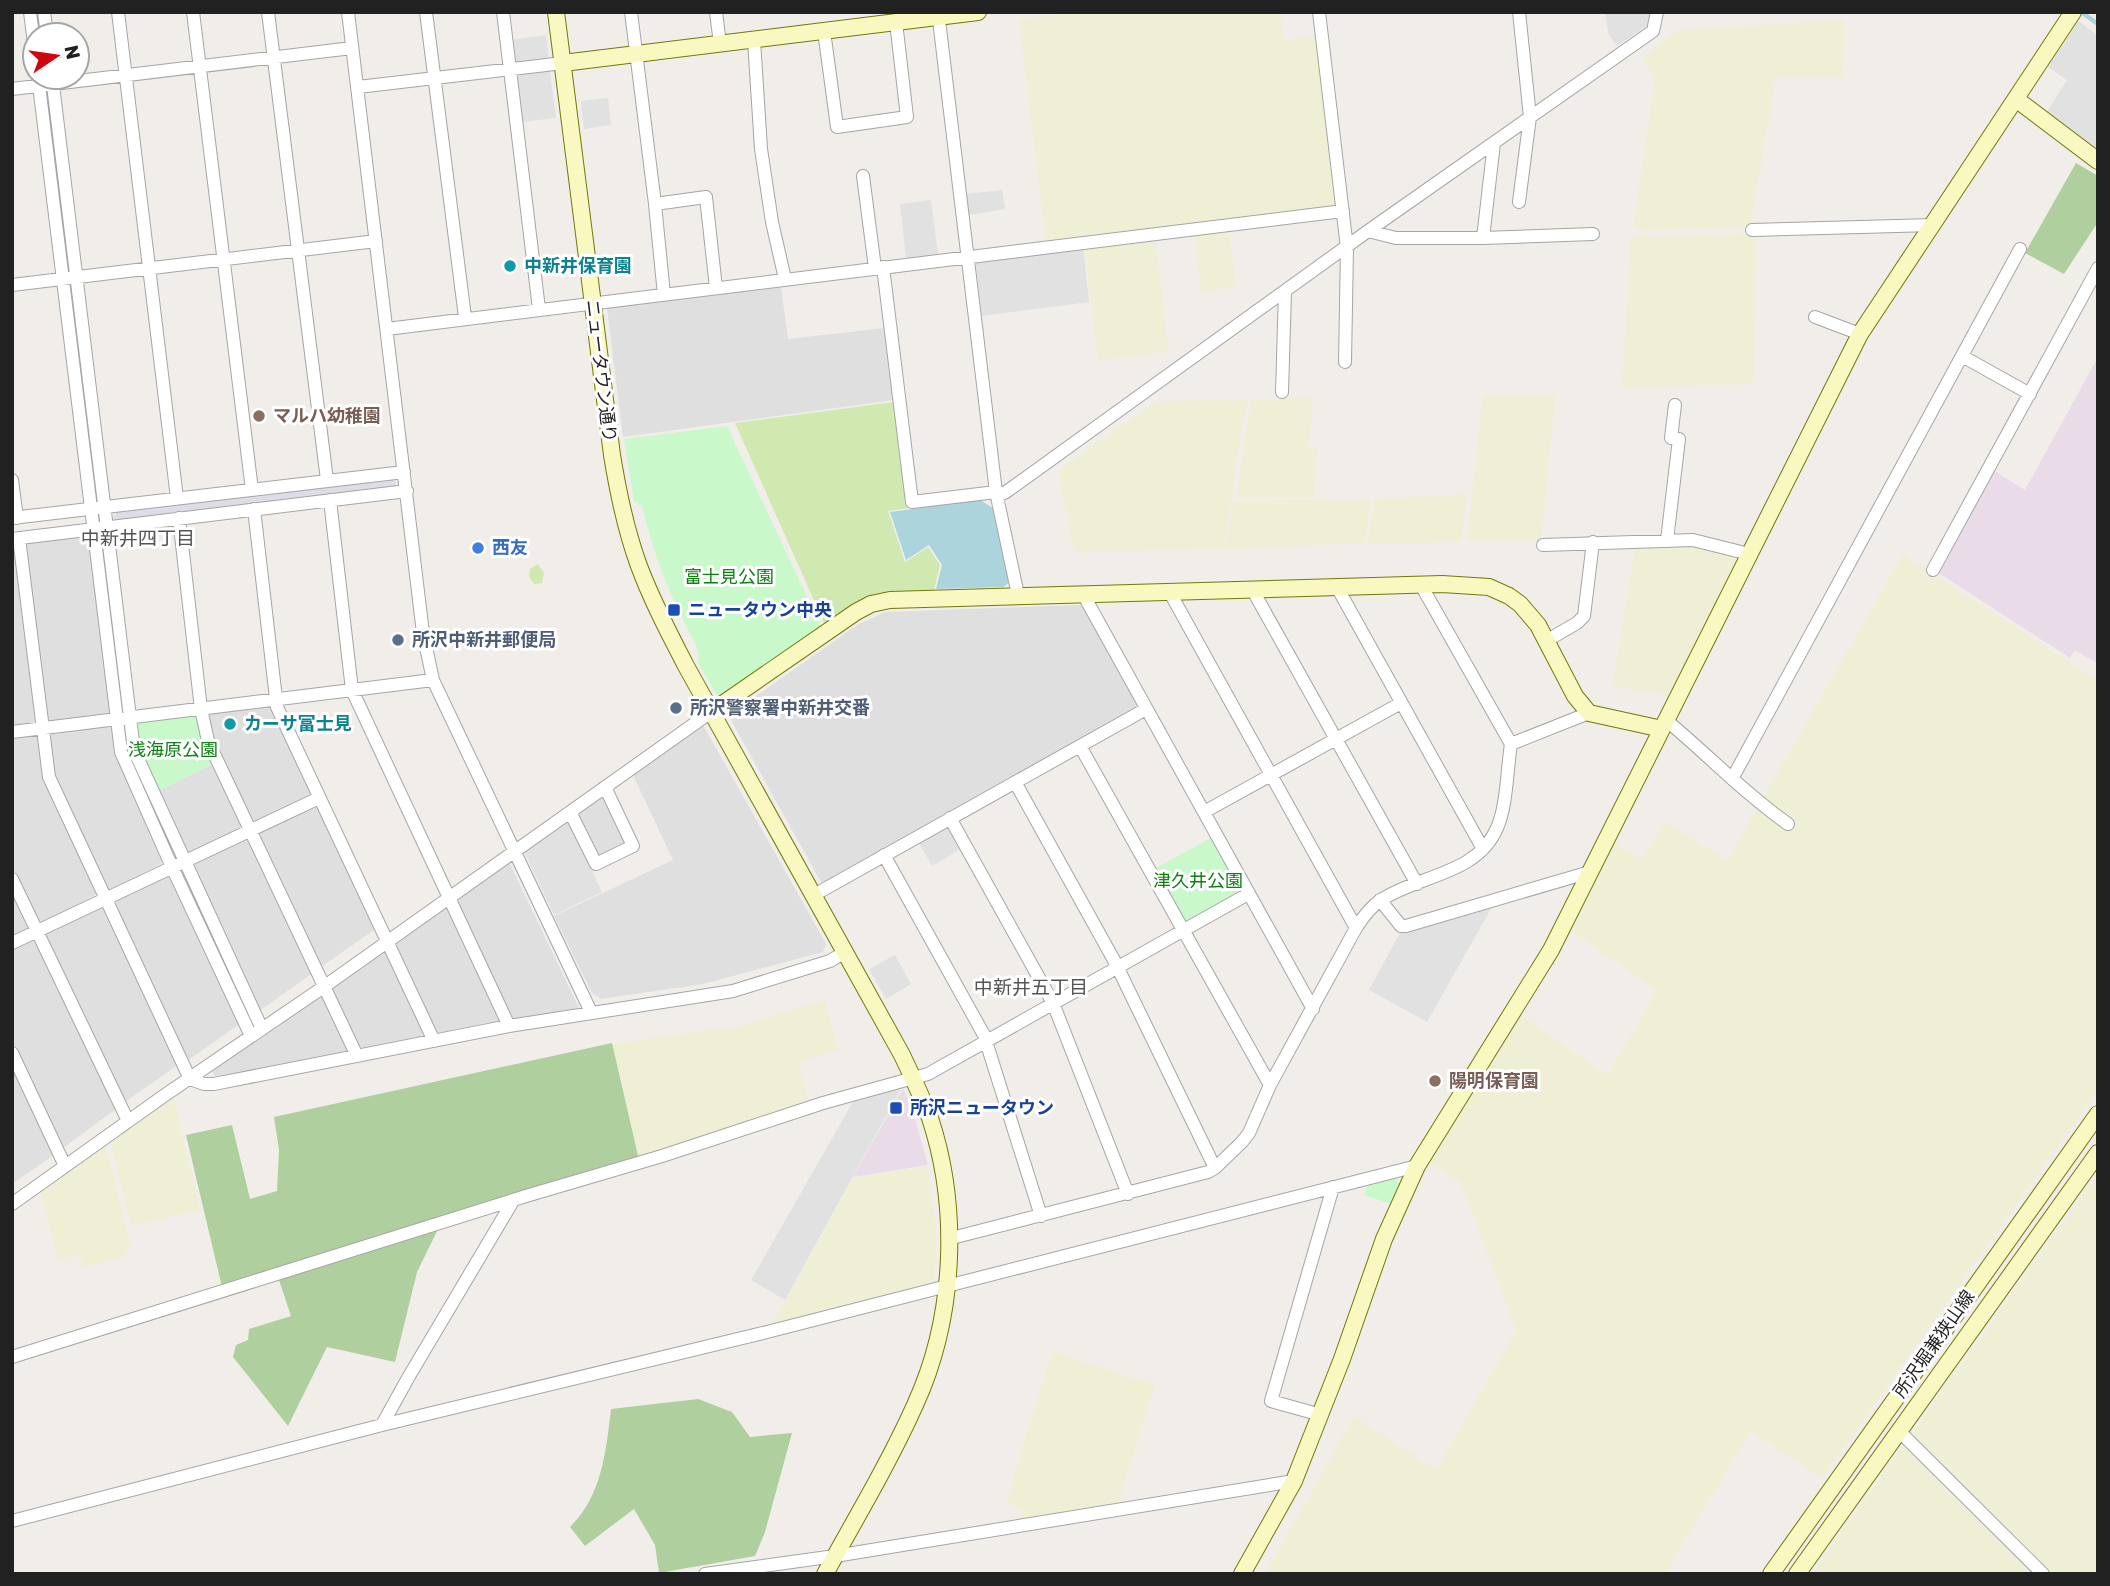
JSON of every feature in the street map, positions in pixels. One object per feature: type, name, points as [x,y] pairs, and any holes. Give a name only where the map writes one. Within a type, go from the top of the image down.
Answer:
[{"type":"street","points":[[118,12],[177,498]]},
{"type":"street","points":[[193,12],[252,490]]},
{"type":"street","points":[[268,12],[327,480]]},
{"type":"street","points":[[348,12],[423,633],[433,680],[591,1012]]},
{"type":"street","points":[[426,12],[465,317]]},
{"type":"street","points":[[503,12],[539,309]]},
{"type":"street","name":"ニュータウン通り","points":[[556,12],[612,455],[631,542],[662,620],[913,1078],[929,1116],[940,1158],[946,1199],[947,1286],[929,1368],[916,1403],[825,1574]]},
{"type":"street","points":[[631,12],[664,295]]},
{"type":"street","points":[[716,12],[720,44]]},
{"type":"street","points":[[358,87],[824,31],[866,19],[896,22],[978,12]]},
{"type":"street","points":[[1319,12],[1347,248],[1345,362]]},
{"type":"street","points":[[1519,12],[1530,117],[1519,202]]},
{"type":"street","points":[[863,176],[879,268],[912,502],[1006,492],[1368,231],[1653,31],[1657,12]]},
{"type":"street","points":[[1242,1574],[1294,1481],[1321,1415],[1384,1239],[1417,1166],[1551,950],[1860,334],[2073,12]]},
{"type":"street","points":[[938,15],[996,494],[1018,595]]},
{"type":"street","points":[[824,31],[837,127],[907,117],[896,22]]},
{"type":"street","points":[[754,40],[761,149],[772,222],[785,279]]},
{"type":"street","points":[[91,77],[352,48]]},
{"type":"street","points":[[46,91],[62,279],[97,508]]},
{"type":"street","points":[[47,91],[76,278],[99,527],[123,718],[124,764],[172,867],[257,1032]]},
{"type":"street","points":[[2016,99],[2098,162]]},
{"type":"street","points":[[1483,239],[1494,143]]},
{"type":"street","points":[[655,204],[706,197],[716,288]]},
{"type":"street","points":[[387,329],[465,317],[1343,211]]},
{"type":"street","points":[[1752,230],[1933,225]]},
{"type":"street","points":[[1368,231],[1395,238],[1483,239],[1593,234]]},
{"type":"street","points":[[12,285],[376,241]]},
{"type":"street","points":[[1732,779],[2020,248]]},
{"type":"street","points":[[1933,570],[2098,268]]},
{"type":"street","points":[[1282,392],[1285,291]]},
{"type":"street","points":[[1815,317],[1860,334]]},
{"type":"street","points":[[1962,356],[2030,394]]},
{"type":"street","points":[[1667,540],[1679,439],[1671,438],[1675,405]]},
{"type":"street","points":[[12,480],[15,518],[404,471]]},
{"type":"street","points":[[407,491],[16,539],[49,777],[190,1079],[214,1084],[509,1026],[733,991],[830,961],[845,952]]},
{"type":"street","points":[[330,500],[352,690],[509,1026]]},
{"type":"street","points":[[254,509],[277,707],[434,1041]]},
{"type":"street","points":[[179,518],[201,709],[208,741],[357,1056]]},
{"type":"street","points":[[1543,545],[1693,540],[1749,554]]},
{"type":"street","points":[[1546,641],[1584,616],[1593,542]]},
{"type":"street","points":[[948,1239],[1128,1194],[1216,1168],[1248,1133],[1270,1085],[1367,912],[1380,900],[1461,866],[1483,849],[1498,827],[1511,744],[1421,585]]},
{"type":"street","points":[[12,1203],[325,986],[386,940],[711,712],[870,604],[903,598],[1478,585],[1499,590],[1528,612],[1575,696],[1589,713]]},
{"type":"street","points":[[1337,587],[1483,849]]},
{"type":"street","points":[[1252,589],[1417,884]]},
{"type":"street","points":[[1170,591],[1356,928]]},
{"type":"street","points":[[1083,594],[1313,1009]]},
{"type":"street","points":[[12,732],[433,680]]},
{"type":"street","points":[[1203,811],[1401,703]]},
{"type":"street","points":[[814,895],[1146,709]]},
{"type":"street","points":[[1511,744],[1589,713],[1664,724],[1703,751],[1763,807],[1788,824]]},
{"type":"street","points":[[123,718],[138,761],[257,1032]]},
{"type":"street","points":[[1080,746],[1270,1085]]},
{"type":"street","points":[[1015,782],[1118,968],[1216,1168]]},
{"type":"street","points":[[570,812],[596,864],[633,846],[605,787]]},
{"type":"street","points":[[12,943],[319,797]]},
{"type":"street","points":[[950,818],[1053,1003],[1128,1194]]},
{"type":"street","points":[[884,855],[986,1041],[1041,1216]]},
{"type":"street","points":[[1380,900],[1401,926],[1406,926],[1590,872]]},
{"type":"street","points":[[12,879],[128,1121]]},
{"type":"street","points":[[12,1357],[823,1103],[928,1074],[1248,894]]},
{"type":"street","points":[[12,1053],[65,1166]]},
{"type":"street","name":"所沢堀兼狭山線","points":[[1771,1574],[2098,1114]]},
{"type":"street","name":"所沢堀兼狭山線","points":[[1797,1574],[2098,1153]]},
{"type":"street","points":[[12,1521],[382,1425],[947,1286],[1417,1166]]},
{"type":"street","points":[[1321,1415],[1271,1401],[1333,1187]]},
{"type":"street","points":[[382,1425],[513,1201]]},
{"type":"street","points":[[1899,1431],[2043,1574]]},
{"type":"street","points":[[705,1574],[835,1556],[1294,1481]]},
{"type":"shaded area","points":[[1605,12],[1650,12],[1648,25],[1617,46],[1609,35]]},
{"type":"shaded area","points":[[2079,21],[2098,36],[2098,151],[2047,112],[2067,80],[2048,67]]},
{"type":"shaded area","points":[[546,35],[549,58],[517,63],[513,60],[511,40]]},
{"type":"shaded area","points":[[550,71],[556,118],[521,122],[516,79],[519,75]]},
{"type":"shaded area","points":[[608,98],[611,125],[584,129],[581,101]]},
{"type":"shaded area","points":[[1002,190],[1005,209],[969,215],[966,194]]},
{"type":"shaded area","points":[[931,200],[938,255],[906,258],[900,204]]},
{"type":"shaded area","points":[[1083,246],[1089,302],[982,316],[975,258]]},
{"type":"shaded area","points":[[781,287],[788,339],[885,328],[894,400],[623,437],[607,308]]},
{"type":"shaded area","points":[[2098,357],[2098,664],[2075,650],[2070,658],[1937,572],[1993,470],[2025,490]]},
{"type":"shaded area","points":[[389,476],[396,482],[396,486],[391,490],[119,524],[113,518],[118,510]]},
{"type":"shaded area","points":[[85,533],[89,537],[111,709],[108,715],[51,721],[45,717],[25,546],[29,541]]},
{"type":"shaded area","points":[[12,544],[15,547],[36,719],[34,723],[12,726]]},
{"type":"shaded area","points":[[1082,605],[1138,707],[822,884],[731,720],[732,713],[857,625],[885,612]]},
{"type":"shaded area","points":[[270,705],[312,791],[310,795],[256,821],[251,818],[213,739],[208,718],[212,712]]},
{"type":"shaded area","points":[[703,725],[826,944],[823,952],[703,984],[601,999],[592,993],[554,916],[673,860],[633,775]]},
{"type":"shaded area","points":[[109,726],[114,731],[162,859],[161,864],[110,889],[104,886],[54,776],[49,738],[51,733]]},
{"type":"shaded area","points":[[35,735],[39,739],[97,892],[94,896],[43,921],[37,920],[12,866],[12,738]]},
{"type":"shaded area","points":[[213,764],[242,822],[240,828],[189,853],[183,849],[156,792]]},
{"type":"shaded area","points":[[599,796],[606,796],[626,839],[624,845],[600,857],[578,818],[579,812]]},
{"type":"shaded area","points":[[315,806],[319,807],[377,928],[321,967],[260,837],[262,832]]},
{"type":"shaded area","points":[[568,820],[602,892],[554,915],[524,851]]},
{"type":"shaded area","points":[[944,829],[950,830],[961,849],[932,866],[919,843]]},
{"type":"shaded area","points":[[246,839],[250,841],[313,973],[259,1011],[192,870],[195,864]]},
{"type":"shaded area","points":[[509,862],[579,1008],[516,1019],[510,1015],[457,902],[458,897]]},
{"type":"shaded area","points":[[166,875],[172,878],[241,1023],[187,1061],[114,906],[116,900]]},
{"type":"shaded area","points":[[12,888],[28,924],[27,929],[12,936]]},
{"type":"shaded area","points":[[1493,905],[1427,1022],[1369,990],[1400,933]]},
{"type":"shaded area","points":[[99,907],[105,909],[178,1065],[125,1102],[46,938],[46,932]]},
{"type":"shaded area","points":[[443,908],[449,909],[500,1017],[498,1022],[441,1034],[434,1031],[395,945],[396,941]]},
{"type":"shaded area","points":[[32,939],[37,942],[116,1109],[63,1148],[12,1041],[12,948]]},
{"type":"shaded area","points":[[382,952],[386,952],[424,1031],[421,1037],[364,1049],[357,1045],[333,990],[334,986]]},
{"type":"shaded area","points":[[895,955],[911,984],[886,999],[869,969]]},
{"type":"shaded area","points":[[319,995],[324,997],[348,1047],[346,1052],[215,1077],[212,1071]]},
{"type":"shaded area","points":[[12,1064],[55,1154],[12,1184]]},
{"type":"shaded area","points":[[902,1087],[785,1300],[751,1280],[854,1100]]},
{"type":"shaded area","points":[[903,1088],[928,1165],[853,1177]]},
{"type":"green space","points":[[1073,12],[1280,12],[1284,41],[1317,36],[1338,205],[1046,243],[1019,19]]},
{"type":"green space","points":[[1845,20],[1842,78],[1776,78],[1750,227],[1633,230],[1655,77],[1641,58],[1678,30]]},
{"type":"green space","points":[[2076,163],[2098,176],[2098,222],[2064,274],[2025,253]]},
{"type":"green space","points":[[1229,231],[1236,287],[1201,291],[1194,234]]},
{"type":"green space","points":[[1757,234],[1753,384],[1622,387],[1631,236]]},
{"type":"green space","points":[[1155,238],[1169,351],[1098,361],[1084,246]]},
{"type":"green space","points":[[1483,395],[1555,396],[1541,541],[1467,541]]},
{"type":"green space","points":[[1313,397],[1309,447],[1318,447],[1313,497],[1236,498],[1251,400]]},
{"type":"green space","points":[[1248,399],[1241,434],[1203,436],[1241,435],[1224,549],[1074,552],[1058,471],[1121,425],[1123,433],[1122,425],[1157,401]]},
{"type":"green space","points":[[894,402],[908,508],[888,511],[905,562],[928,547],[940,565],[934,590],[883,593],[871,597],[825,625],[735,423]]},
{"type":"green space","name":"富士見公園","points":[[727,426],[822,629],[719,698],[698,663],[697,649],[661,568],[642,506],[634,501],[624,439]]},
{"type":"green space","points":[[1467,494],[1461,542],[1368,544],[1374,499]]},
{"type":"green space","points":[[1371,499],[1365,543],[1226,549],[1233,501]]},
{"type":"green space","points":[[1691,544],[1740,558],[1670,696],[1613,686],[1635,546]]},
{"type":"green space","points":[[1903,554],[2098,681],[2098,1090],[1822,1478],[1751,1431],[1665,1574],[1265,1574],[1354,1416],[1436,1470],[1516,1331],[1461,1183],[1430,1162],[1522,1016],[1607,1075],[1657,991],[1572,931],[1615,843],[1642,859],[1665,822],[1727,861]]},
{"type":"green space","points":[[538,564],[544,573],[542,583],[534,584],[529,577],[530,569]]},
{"type":"green space","name":"浅海原公園","points":[[194,715],[198,719],[213,764],[156,792],[139,751],[135,728],[140,723]]},
{"type":"green space","name":"津久井公園","points":[[1211,838],[1240,892],[1186,923],[1156,868]]},
{"type":"green space","points":[[825,1000],[838,1050],[797,1062],[810,1104],[639,1160],[612,1044],[740,1026]]},
{"type":"green space","points":[[612,1043],[639,1160],[443,1219],[417,1272],[395,1362],[327,1347],[288,1426],[233,1357],[236,1345],[248,1340],[249,1329],[291,1316],[276,1271],[222,1287],[186,1135],[232,1125],[250,1199],[277,1191],[279,1150],[274,1117]]},
{"type":"green space","points":[[173,1096],[200,1210],[131,1226],[110,1138]]},
{"type":"green space","points":[[105,1142],[130,1245],[123,1257],[83,1267],[80,1254],[58,1260],[39,1189]]},
{"type":"green space","points":[[928,1166],[936,1230],[934,1285],[771,1326],[853,1178]]},
{"type":"green space","points":[[2098,1175],[2098,1574],[1812,1574],[2060,1227]]},
{"type":"green space","points":[[1394,1177],[1401,1185],[1392,1204],[1364,1195],[1368,1184]]},
{"type":"green space","points":[[1052,1351],[1155,1385],[1117,1506],[1021,1523],[1024,1509],[1006,1503]]},
{"type":"green space","points":[[698,1399],[732,1412],[750,1437],[792,1433],[765,1532],[755,1556],[659,1573],[655,1545],[634,1509],[585,1546],[570,1527],[581,1515],[596,1487],[604,1457],[611,1409]]},
{"type":"water","points":[[980,500],[993,508],[1009,583],[1003,587],[936,589],[942,565],[929,545],[906,560],[890,512]]},
{"type":"waterway","points":[[2084,14],[2098,24]]},
{"type":"place","name":"中新井保育園","points":[[510,266]]},
{"type":"place","name":"マルハ幼稚園","points":[[259,416]]},
{"type":"place","name":"西友","points":[[478,548]]},
{"type":"place","name":"ニュータウン中央","points":[[674,610]]},
{"type":"place","name":"所沢中新井郵便局","points":[[398,640]]},
{"type":"place","name":"所沢警察署中新井交番","points":[[676,708]]},
{"type":"place","name":"カーサ富士見","points":[[230,724]]},
{"type":"place","name":"陽明保育園","points":[[1435,1081]]},
{"type":"place","name":"所沢ニュータウン","points":[[896,1108]]},
{"type":"district","name":"中新井四丁目","points":[[138,538]]},
{"type":"district","name":"中新井五丁目","points":[[1031,987]]}]
